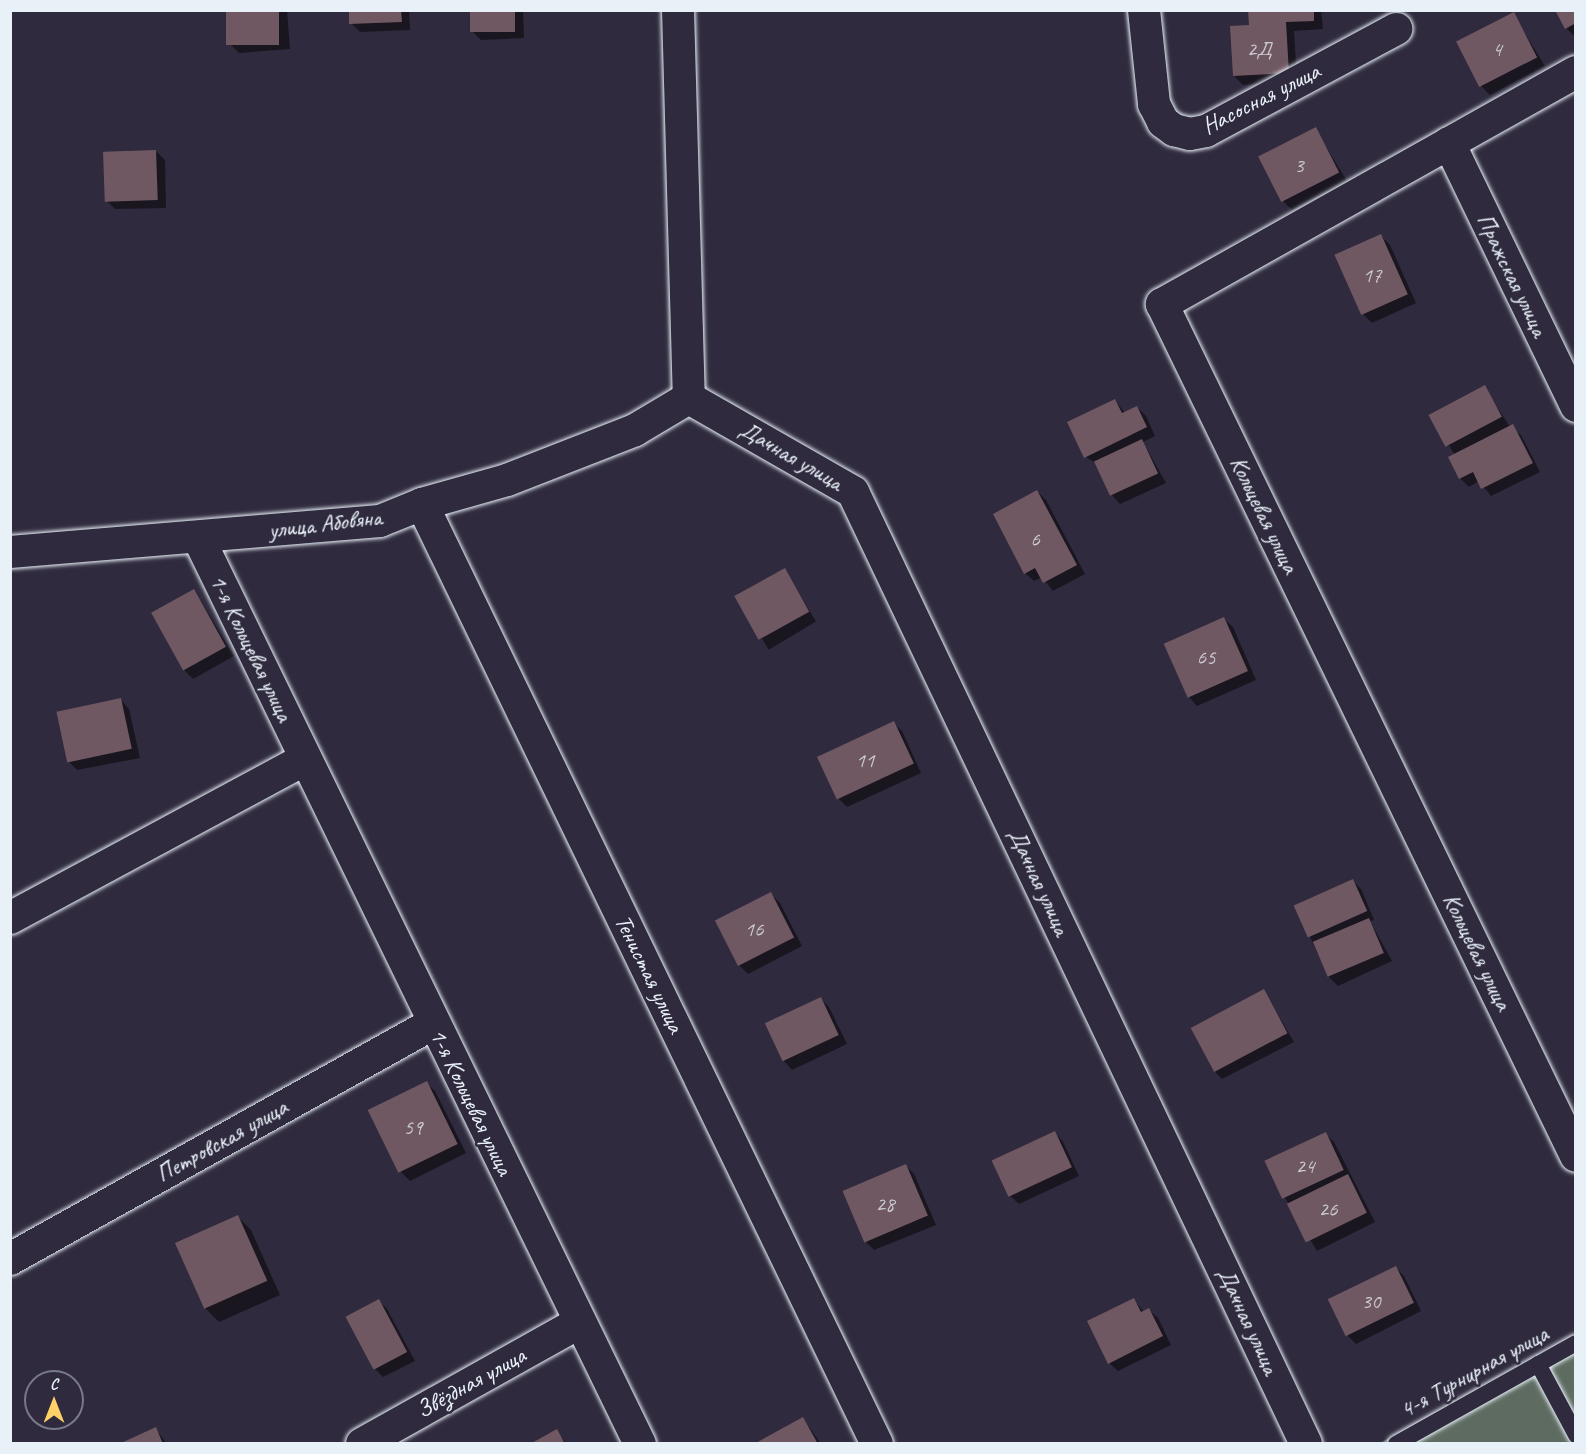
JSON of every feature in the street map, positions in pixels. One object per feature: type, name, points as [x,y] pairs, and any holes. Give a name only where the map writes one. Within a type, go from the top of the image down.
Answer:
[{"type":"street","points":[[678,10],[689,398]]},
{"type":"street","name":"Насосная улица","points":[[1144,10],[1154,104],[1163,122],[1174,130],[1190,134],[1206,131],[1396,29]]},
{"type":"street","name":"Кольцевая улица","points":[[1575,72],[1162,304],[1575,1152]]},
{"type":"street","name":"Пражская улица","points":[[1449,143],[1575,406]]},
{"type":"street","name":"улица Абовяна","points":[[10,552],[380,521],[422,504],[507,480],[635,430],[689,398]]},
{"type":"street","name":"Дачная улица","points":[[689,398],[853,492],[1306,1443]]},
{"type":"street","name":"Тенистая улица","points":[[422,504],[877,1443]]},
{"type":"street","name":"1-я Кольцевая улица","points":[[198,537],[433,1024],[640,1443]]},
{"type":"street","points":[[10,918],[305,759]]},
{"type":"street","name":"Петровская улица","points":[[10,1259],[433,1024]]},
{"type":"street","name":"Звёздная улица","points":[[362,1443],[580,1322]]},
{"type":"lane","name":"4-я Турнирная улица","points":[[1396,1443],[1575,1343]]},
{"type":"lane","points":[[1538,1364],[1575,1435]]},
{"type":"green space","points":[[1575,1334],[1575,1443],[1380,1443]]},
{"type":"building","points":[[226,10],[279,10],[279,45],[226,45]]},
{"type":"building","points":[[349,10],[401,10],[402,22],[349,24]]},
{"type":"building","points":[[470,10],[515,10],[515,32],[470,32]]},
{"type":"building","points":[[1248,10],[1314,10],[1314,21],[1286,22],[1289,73],[1233,76],[1230,26],[1249,25]]},
{"type":"building","points":[[1555,10],[1576,10],[1576,23],[1565,29]]},
{"type":"building","points":[[1514,12],[1537,57],[1479,87],[1456,42]]},
{"type":"building","points":[[1316,127],[1339,172],[1281,202],[1258,157]]},
{"type":"building","points":[[156,150],[158,200],[105,202],[103,152]]},
{"type":"building","points":[[1381,234],[1408,294],[1361,315],[1334,255]]},
{"type":"building","points":[[1485,385],[1502,417],[1445,447],[1428,415]]},
{"type":"building","points":[[1115,399],[1122,413],[1137,406],[1147,427],[1084,458],[1067,422]]},
{"type":"building","points":[[1513,424],[1533,463],[1481,489],[1473,472],[1459,479],[1448,457]]},
{"type":"building","points":[[1142,439],[1158,473],[1110,496],[1094,461]]},
{"type":"building","points":[[1037,490],[1077,565],[1043,583],[1035,568],[1024,574],[993,514]]},
{"type":"building","points":[[785,568],[809,612],[759,640],[734,596]]},
{"type":"building","points":[[194,589],[226,647],[183,670],[151,613]]},
{"type":"building","points":[[1224,617],[1248,671],[1188,698],[1164,644]]},
{"type":"building","points":[[121,698],[132,749],[67,763],[56,712]]},
{"type":"building","points":[[894,721],[914,764],[837,800],[817,757]]},
{"type":"building","points":[[1353,879],[1367,911],[1308,937],[1294,905]]},
{"type":"building","points":[[771,892],[794,937],[738,966],[715,921]]},
{"type":"building","points":[[1369,918],[1384,953],[1328,977],[1313,942]]},
{"type":"building","points":[[1264,989],[1287,1033],[1214,1072],[1191,1028]]},
{"type":"building","points":[[821,997],[839,1035],[783,1061],[765,1023]]},
{"type":"building","points":[[427,1081],[458,1144],[398,1173],[368,1110]]},
{"type":"building","points":[[1055,1131],[1072,1167],[1008,1197],[992,1161]]},
{"type":"building","points":[[1326,1132],[1344,1170],[1282,1199],[1264,1161]]},
{"type":"building","points":[[906,1164],[928,1216],[864,1243],[842,1191]]},
{"type":"building","points":[[1348,1174],[1367,1213],[1306,1242],[1287,1204]]},
{"type":"building","points":[[238,1215],[267,1281],[204,1309],[175,1243]]},
{"type":"building","points":[[1396,1266],[1414,1303],[1346,1336],[1328,1299]]},
{"type":"building","points":[[1134,1298],[1141,1312],[1149,1308],[1163,1336],[1108,1364],[1087,1321]]},
{"type":"building","points":[[379,1299],[407,1352],[374,1370],[345,1317]]},
{"type":"building","points":[[803,1417],[818,1444],[754,1444]]},
{"type":"building","points":[[156,1427],[163,1444],[119,1444]]},
{"type":"building","points":[[557,1429],[565,1444],[530,1444]]}]
